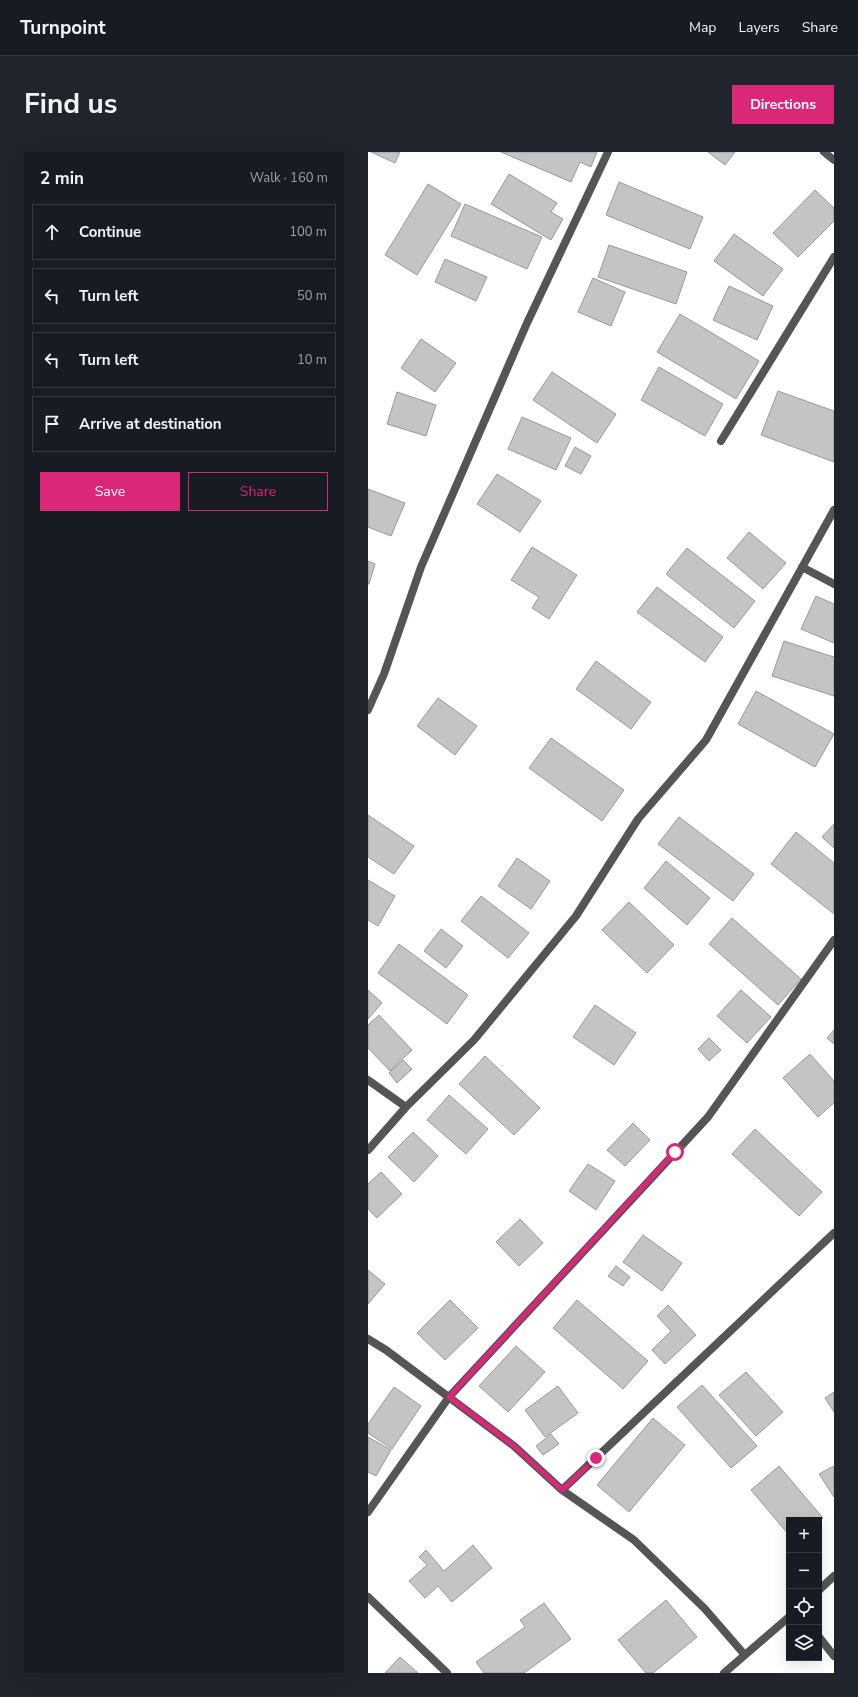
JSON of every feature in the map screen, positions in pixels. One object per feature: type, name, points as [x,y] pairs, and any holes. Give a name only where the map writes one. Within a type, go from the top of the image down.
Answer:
[{"type":"street","points":[[368,710],[384,674],[421,567],[527,323],[608,152]]},
{"type":"street","points":[[824,152],[834,160]]},
{"type":"street","points":[[721,441],[834,257]]},
{"type":"street","points":[[368,1150],[406,1107],[474,1040],[576,916],[638,819],[706,740],[834,510]]},
{"type":"street","points":[[802,567],[834,584]]},
{"type":"street","points":[[368,1512],[449,1397],[708,1117],[834,940]]},
{"type":"street","points":[[368,1080],[406,1107]]},
{"type":"street","points":[[562,1490],[834,1232]]},
{"type":"street","points":[[368,1339],[386,1350],[514,1446],[562,1490],[634,1540],[705,1608],[744,1654]]},
{"type":"street","points":[[820,1589],[834,1576]]},
{"type":"street","points":[[368,1597],[447,1673]]},
{"type":"street","points":[[724,1673],[744,1654],[786,1619]]},
{"type":"street","points":[[822,1641],[834,1656]]},
{"type":"building","points":[[371,152],[400,152],[395,163]]},
{"type":"building","points":[[501,152],[597,152],[591,167],[580,162],[571,182]]},
{"type":"building","points":[[708,152],[735,152],[725,165]]},
{"type":"building","points":[[509,174],[557,203],[551,212],[563,219],[551,240],[491,204]]},
{"type":"building","points":[[619,182],[703,217],[690,249],[606,215]]},
{"type":"building","points":[[428,184],[461,204],[417,275],[385,255]]},
{"type":"building","points":[[815,190],[834,208],[834,221],[798,257],[773,233]]},
{"type":"building","points":[[465,204],[542,237],[527,269],[451,236]]},
{"type":"building","points":[[734,234],[783,269],[763,296],[714,261]]},
{"type":"building","points":[[609,245],[687,272],[676,304],[598,277]]},
{"type":"building","points":[[445,259],[487,277],[476,301],[435,282]]},
{"type":"building","points":[[593,278],[625,292],[611,326],[578,312]]},
{"type":"building","points":[[729,286],[773,306],[757,340],[713,320]]},
{"type":"building","points":[[680,314],[759,361],[736,399],[657,352]]},
{"type":"building","points":[[421,339],[456,363],[435,392],[401,368]]},
{"type":"building","points":[[659,367],[723,404],[705,436],[641,400]]},
{"type":"building","points":[[552,372],[616,414],[597,443],[533,400]]},
{"type":"building","points":[[778,391],[834,411],[834,462],[761,435]]},
{"type":"building","points":[[397,392],[436,405],[426,436],[387,424]]},
{"type":"building","points":[[522,417],[571,438],[556,470],[508,449]]},
{"type":"building","points":[[575,447],[591,456],[581,474],[565,466]]},
{"type":"building","points":[[497,474],[541,501],[520,532],[477,504]]},
{"type":"building","points":[[368,489],[405,503],[391,536],[368,527]]},
{"type":"building","points":[[749,532],[786,563],[763,589],[727,558]]},
{"type":"building","points":[[532,547],[577,575],[549,619],[532,608],[539,597],[511,580]]},
{"type":"building","points":[[687,548],[755,601],[734,628],[666,574]]},
{"type":"building","points":[[368,561],[375,564],[369,584],[368,584]]},
{"type":"building","points":[[657,587],[723,637],[705,662],[637,612]]},
{"type":"building","points":[[816,596],[834,604],[834,643],[801,629]]},
{"type":"building","points":[[784,641],[834,657],[834,696],[772,676]]},
{"type":"building","points":[[596,661],[651,702],[631,729],[576,689]]},
{"type":"building","points":[[756,691],[834,734],[815,767],[738,724]]},
{"type":"building","points":[[438,698],[477,726],[455,755],[417,726]]},
{"type":"building","points":[[551,738],[624,790],[602,821],[529,768]]},
{"type":"building","points":[[368,815],[414,846],[394,874],[368,857]]},
{"type":"building","points":[[679,817],[754,874],[733,901],[658,844]]},
{"type":"building","points":[[834,824],[834,848],[822,837]]},
{"type":"building","points":[[796,832],[834,863],[834,914],[771,864]]},
{"type":"building","points":[[517,858],[550,881],[531,909],[498,886]]},
{"type":"building","points":[[666,861],[710,898],[687,925],[644,888]]},
{"type":"building","points":[[368,880],[395,896],[378,926],[368,920]]},
{"type":"building","points":[[481,896],[529,933],[508,958],[461,921]]},
{"type":"building","points":[[629,902],[674,945],[647,973],[602,930]]},
{"type":"building","points":[[732,918],[801,979],[778,1005],[709,944]]},
{"type":"building","points":[[441,929],[463,946],[446,968],[424,951]]},
{"type":"building","points":[[399,944],[468,995],[447,1024],[378,973]]},
{"type":"building","points":[[368,990],[382,1003],[368,1019]]},
{"type":"building","points":[[741,990],[771,1017],[747,1043],[717,1016]]},
{"type":"building","points":[[595,1005],[636,1033],[614,1065],[573,1037]]},
{"type":"building","points":[[379,1015],[412,1050],[390,1071],[368,1048],[368,1025]]},
{"type":"building","points":[[834,1030],[834,1044],[827,1038]]},
{"type":"building","points":[[709,1038],[721,1050],[709,1061],[698,1049]]},
{"type":"building","points":[[810,1054],[834,1081],[834,1103],[818,1117],[783,1078]]},
{"type":"building","points":[[485,1056],[540,1108],[514,1135],[459,1084]]},
{"type":"building","points":[[403,1060],[412,1069],[397,1083],[389,1073]]},
{"type":"building","points":[[449,1095],[488,1129],[466,1154],[427,1120]]},
{"type":"building","points":[[633,1123],[650,1140],[625,1166],[607,1150]]},
{"type":"building","points":[[755,1129],[822,1192],[799,1216],[732,1154]]},
{"type":"building","points":[[413,1132],[438,1156],[414,1182],[388,1157]]},
{"type":"building","points":[[588,1164],[615,1181],[596,1210],[569,1191]]},
{"type":"building","points":[[381,1172],[402,1194],[377,1218],[368,1209],[368,1184]]},
{"type":"building","points":[[520,1219],[543,1243],[519,1266],[496,1242]]},
{"type":"building","points":[[643,1235],[682,1263],[662,1291],[623,1262]]},
{"type":"building","points":[[616,1266],[630,1277],[623,1286],[608,1276]]},
{"type":"building","points":[[368,1270],[385,1284],[368,1304]]},
{"type":"building","points":[[450,1300],[478,1328],[445,1360],[417,1333]]},
{"type":"building","points":[[577,1300],[648,1361],[623,1389],[553,1328]]},
{"type":"building","points":[[668,1305],[696,1335],[665,1364],[652,1350],[671,1331],[657,1316]]},
{"type":"building","points":[[516,1346],[545,1372],[508,1412],[479,1386]]},
{"type":"building","points":[[746,1372],[783,1412],[756,1436],[719,1395]]},
{"type":"building","points":[[702,1385],[757,1446],[731,1468],[677,1407]]},
{"type":"building","points":[[558,1386],[578,1413],[545,1437],[525,1410]]},
{"type":"building","points":[[394,1387],[421,1406],[392,1449],[368,1433],[368,1424]]},
{"type":"building","points":[[834,1392],[834,1412],[825,1398]]},
{"type":"building","points":[[653,1418],[685,1445],[629,1512],[597,1485]]},
{"type":"building","points":[[551,1434],[559,1444],[543,1455],[536,1446]]},
{"type":"building","points":[[368,1437],[391,1450],[376,1476],[368,1472]]},
{"type":"building","points":[[779,1466],[823,1518],[786,1517],[786,1531],[751,1490]]},
{"type":"building","points":[[834,1466],[834,1497],[819,1474]]},
{"type":"building","points":[[473,1545],[492,1568],[452,1602],[438,1586],[425,1598],[409,1581],[427,1565],[419,1557],[426,1550],[444,1571]]},
{"type":"building","points":[[666,1600],[697,1637],[653,1673],[646,1673],[618,1640]]},
{"type":"building","points":[[544,1603],[571,1639],[524,1673],[484,1673],[476,1662],[525,1627],[520,1620]]},
{"type":"building","points":[[400,1657],[418,1673],[385,1673]]},
{"type":"route","points":[[596,1458],[562,1490],[514,1446],[449,1397],[675,1152]]}]
